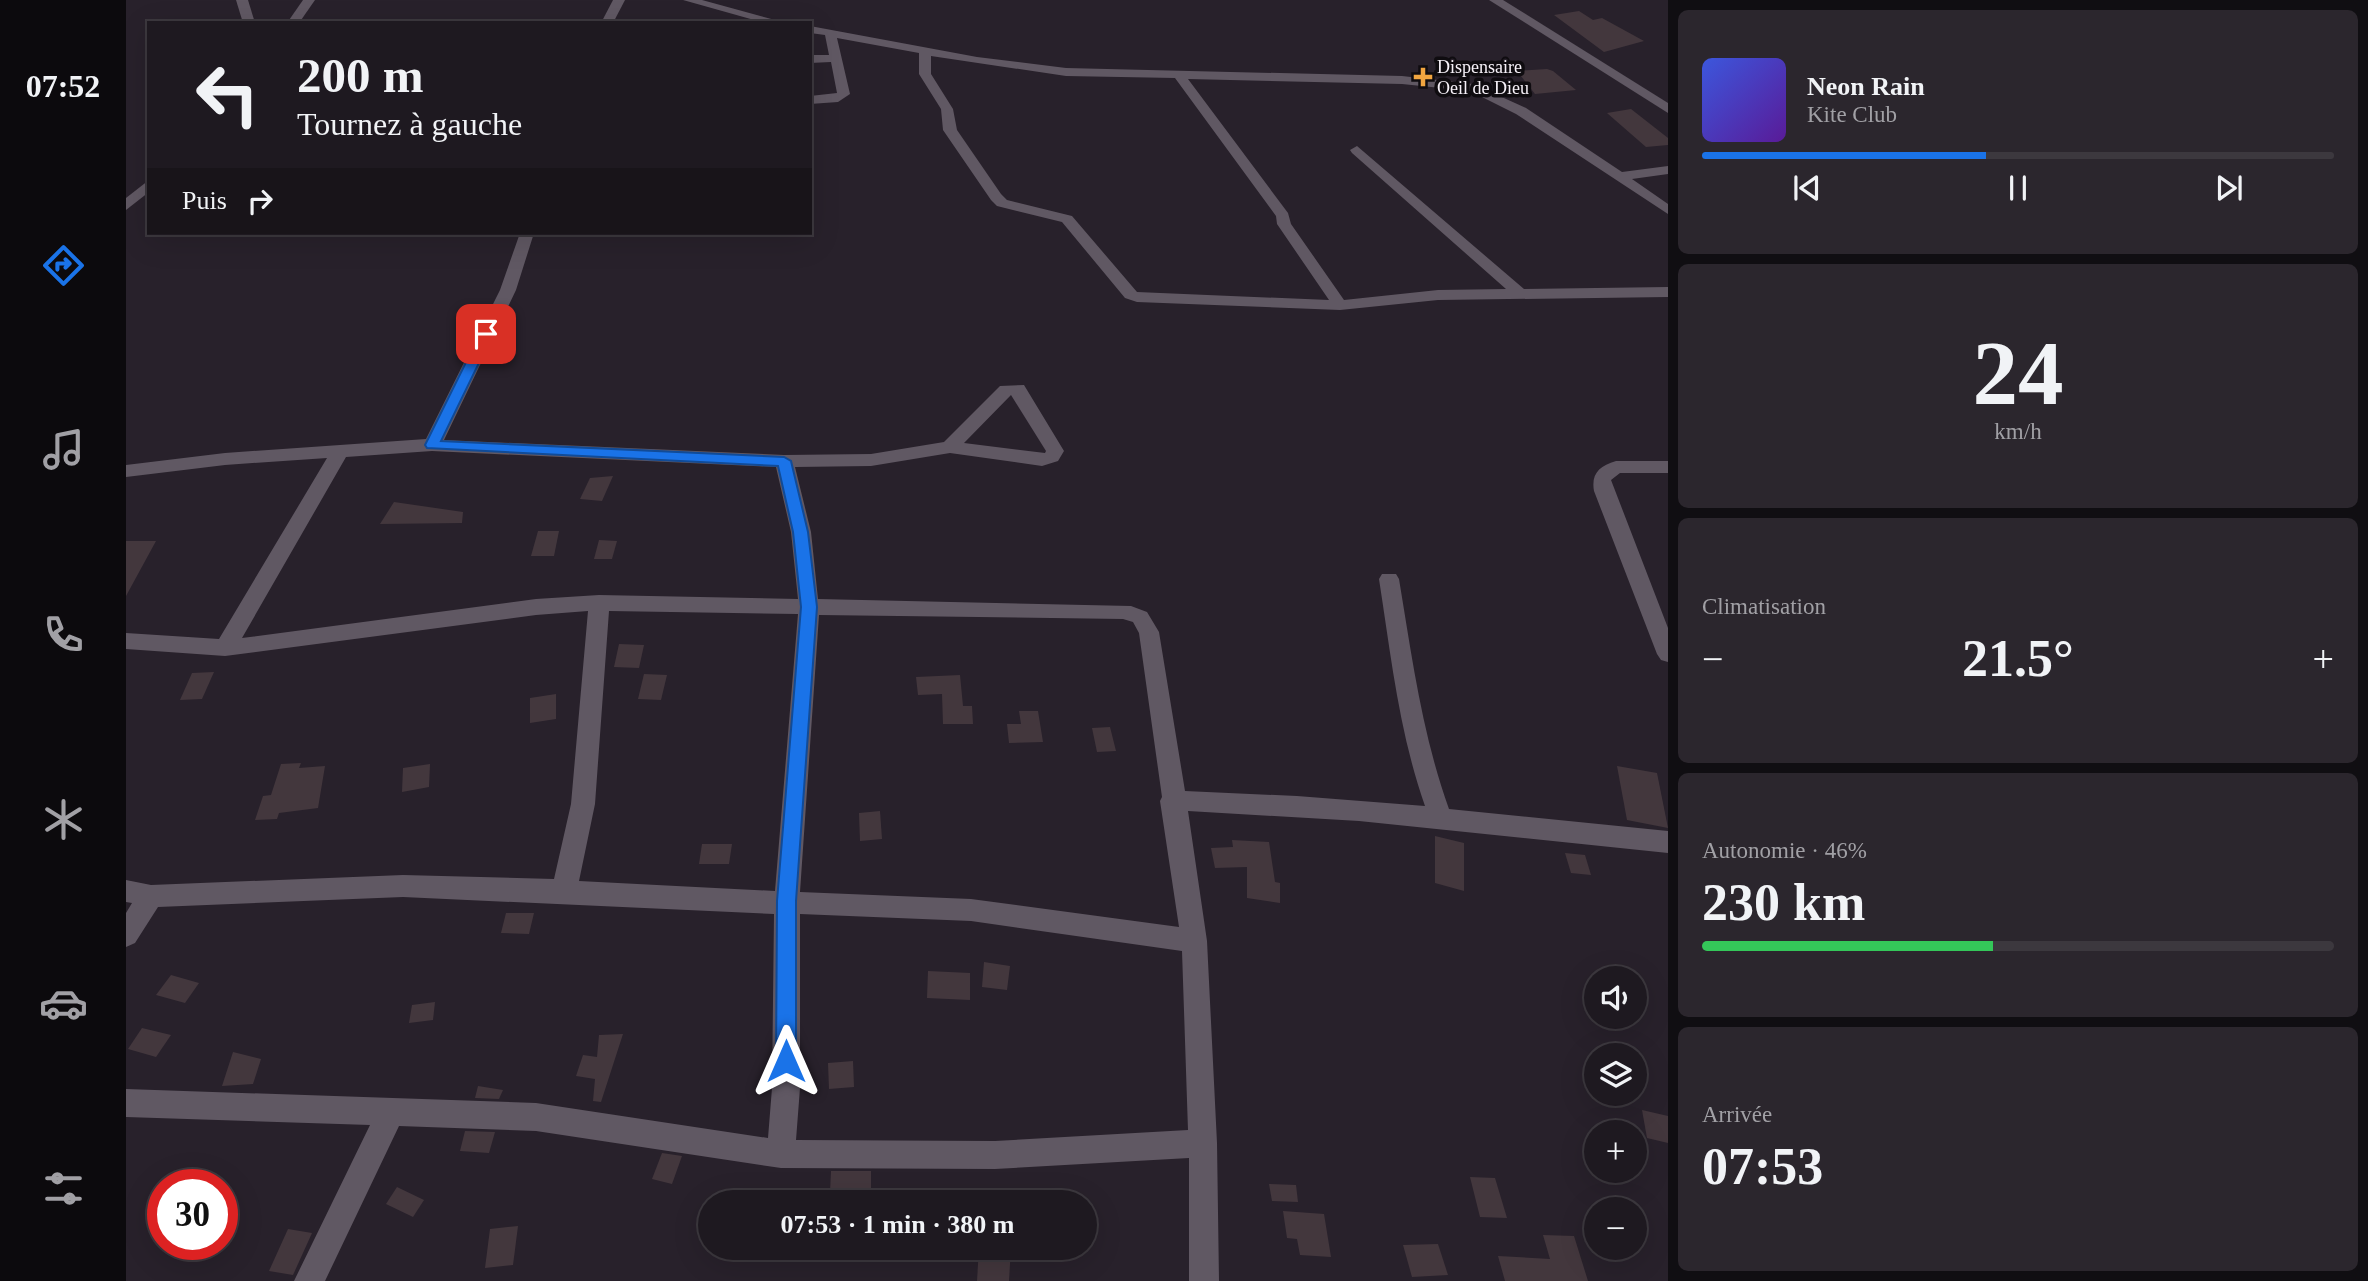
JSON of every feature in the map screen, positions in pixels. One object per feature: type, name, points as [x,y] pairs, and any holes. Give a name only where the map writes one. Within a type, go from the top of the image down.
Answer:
[{"type":"street","points":[[242,0],[248,21]]},
{"type":"street","points":[[294,21],[309,0]]},
{"type":"street","points":[[608,21],[619,0]]},
{"type":"street","points":[[689,0],[723,5],[774,21]]},
{"type":"street","points":[[1495,0],[1668,109]]},
{"type":"street","points":[[812,29],[925,52],[1066,72],[1402,79],[1473,88],[1521,111],[1668,210]]},
{"type":"street","points":[[812,100],[842,96],[830,33]]},
{"type":"street","points":[[925,52],[925,74],[947,109],[950,130],[996,197],[1002,203],[1067,219],[1131,295],[1143,299],[1340,305],[1438,295],[1668,292]]},
{"type":"street","points":[[812,59],[836,58]]},
{"type":"street","points":[[1178,74],[1283,216],[1284,224],[1340,305]]},
{"type":"street","points":[[1357,150],[1520,294]]},
{"type":"street","points":[[1619,177],[1668,170]]},
{"type":"street","points":[[126,206],[147,186]]},
{"type":"street","points":[[432,445],[508,290],[526,235]]},
{"type":"street","points":[[126,471],[225,458],[432,445],[784,461],[871,460],[950,447],[1042,460],[1052,457],[1055,450],[1018,389],[1012,388],[1006,390],[950,447]]},
{"type":"street","points":[[225,648],[340,451]]},
{"type":"street","points":[[781,1154],[786,1088],[787,901],[809,607],[801,532],[784,461]]},
{"type":"street","points":[[1668,467],[1616,467],[1601,478],[1603,491],[1668,654]]},
{"type":"street","points":[[1389,579],[1411,719],[1419,756],[1440,816]]},
{"type":"street","points":[[564,891],[583,804],[599,603]]},
{"type":"street","points":[[126,641],[225,648],[536,607],[599,603],[1124,611],[1140,617],[1149,632],[1160,696],[1172,801],[1194,941],[1203,1143],[1204,1281]]},
{"type":"street","points":[[1172,801],[1250,802],[1440,816],[1520,828],[1668,842]]},
{"type":"street","points":[[126,934],[138,894],[403,886],[971,910],[1194,941]]},
{"type":"street","points":[[126,1103],[536,1117],[781,1154],[995,1155],[1203,1143]]},
{"type":"street","points":[[309,1281],[391,1112]]},
{"type":"building","points":[[1579,11],[1593,20],[1602,18],[1644,41],[1604,52],[1554,15]]},
{"type":"building","points":[[1547,69],[1576,90],[1535,94],[1517,71]]},
{"type":"building","points":[[1631,109],[1668,138],[1668,145],[1646,147],[1607,113]]},
{"type":"building","points":[[613,476],[602,501],[580,499],[590,478]]},
{"type":"building","points":[[394,502],[463,512],[462,523],[380,524]]},
{"type":"building","points":[[538,531],[559,531],[554,556],[531,556]]},
{"type":"building","points":[[599,540],[617,541],[612,559],[594,559]]},
{"type":"building","points":[[126,541],[156,541],[126,596]]},
{"type":"building","points":[[619,644],[644,645],[639,668],[614,667]]},
{"type":"building","points":[[214,672],[202,699],[180,700],[192,673]]},
{"type":"building","points":[[644,674],[667,675],[661,700],[638,699]]},
{"type":"building","points":[[960,675],[963,706],[972,706],[973,724],[943,724],[942,694],[918,695],[916,677]]},
{"type":"building","points":[[556,694],[556,719],[530,723],[530,698]]},
{"type":"building","points":[[1019,711],[1038,711],[1043,742],[1009,743],[1007,724],[1021,724]]},
{"type":"building","points":[[1110,727],[1116,751],[1097,752],[1092,728]]},
{"type":"building","points":[[301,763],[299,768],[325,766],[318,808],[279,813],[277,819],[255,820],[263,796],[271,795],[281,764]]},
{"type":"building","points":[[430,764],[429,787],[402,792],[403,768]]},
{"type":"building","points":[[1617,766],[1657,773],[1668,828],[1627,820]]},
{"type":"building","points":[[880,811],[882,839],[860,841],[859,813]]},
{"type":"building","points":[[1435,836],[1464,843],[1464,891],[1435,883]]},
{"type":"building","points":[[1232,840],[1269,842],[1275,882],[1280,883],[1280,903],[1247,898],[1247,867],[1215,868],[1211,848],[1233,847]]},
{"type":"building","points":[[702,844],[732,844],[729,864],[699,864]]},
{"type":"building","points":[[1565,853],[1585,855],[1591,875],[1571,873]]},
{"type":"building","points":[[506,913],[534,913],[529,934],[501,933]]},
{"type":"building","points":[[984,962],[1010,966],[1007,990],[982,987]]},
{"type":"building","points":[[928,971],[970,973],[970,1000],[927,998]]},
{"type":"building","points":[[171,975],[199,983],[185,1003],[156,995]]},
{"type":"building","points":[[435,1002],[433,1020],[409,1023],[412,1005]]},
{"type":"building","points":[[142,1028],[171,1035],[156,1057],[128,1049]]},
{"type":"building","points":[[623,1034],[601,1102],[593,1101],[595,1079],[576,1076],[583,1055],[597,1057],[599,1035]]},
{"type":"building","points":[[233,1052],[261,1059],[253,1084],[222,1086]]},
{"type":"building","points":[[853,1061],[854,1087],[829,1089],[828,1063]]},
{"type":"building","points":[[478,1086],[503,1090],[499,1099],[475,1098]]},
{"type":"building","points":[[1642,1110],[1668,1116],[1668,1143],[1647,1138],[1647,1120],[1644,1120]]},
{"type":"building","points":[[465,1131],[495,1132],[489,1153],[460,1151]]},
{"type":"building","points":[[662,1153],[682,1156],[672,1184],[652,1179]]},
{"type":"building","points":[[831,1171],[871,1171],[871,1190],[830,1190]]},
{"type":"building","points":[[1470,1177],[1495,1178],[1507,1218],[1480,1217]]},
{"type":"building","points":[[1269,1184],[1296,1185],[1298,1202],[1272,1201]]},
{"type":"building","points":[[397,1187],[424,1200],[413,1217],[386,1204]]},
{"type":"building","points":[[1283,1211],[1324,1214],[1331,1257],[1300,1255],[1297,1239],[1287,1238]]},
{"type":"building","points":[[518,1226],[513,1265],[485,1268],[490,1229]]},
{"type":"building","points":[[288,1229],[312,1233],[293,1275],[269,1271]]},
{"type":"building","points":[[1543,1235],[1574,1236],[1588,1281],[1505,1281],[1498,1256],[1550,1259]]},
{"type":"building","points":[[1438,1244],[1448,1275],[1412,1277],[1403,1245]]},
{"type":"building","points":[[978,1260],[1010,1260],[1009,1281],[977,1281]]},
{"type":"place","name":"Dispensaire Oeil de Dieu","points":[[1423,77]]},
{"type":"route","points":[[486,334],[432,445],[656,453],[784,461],[801,532],[809,607],[787,901],[786,1061]]}]
